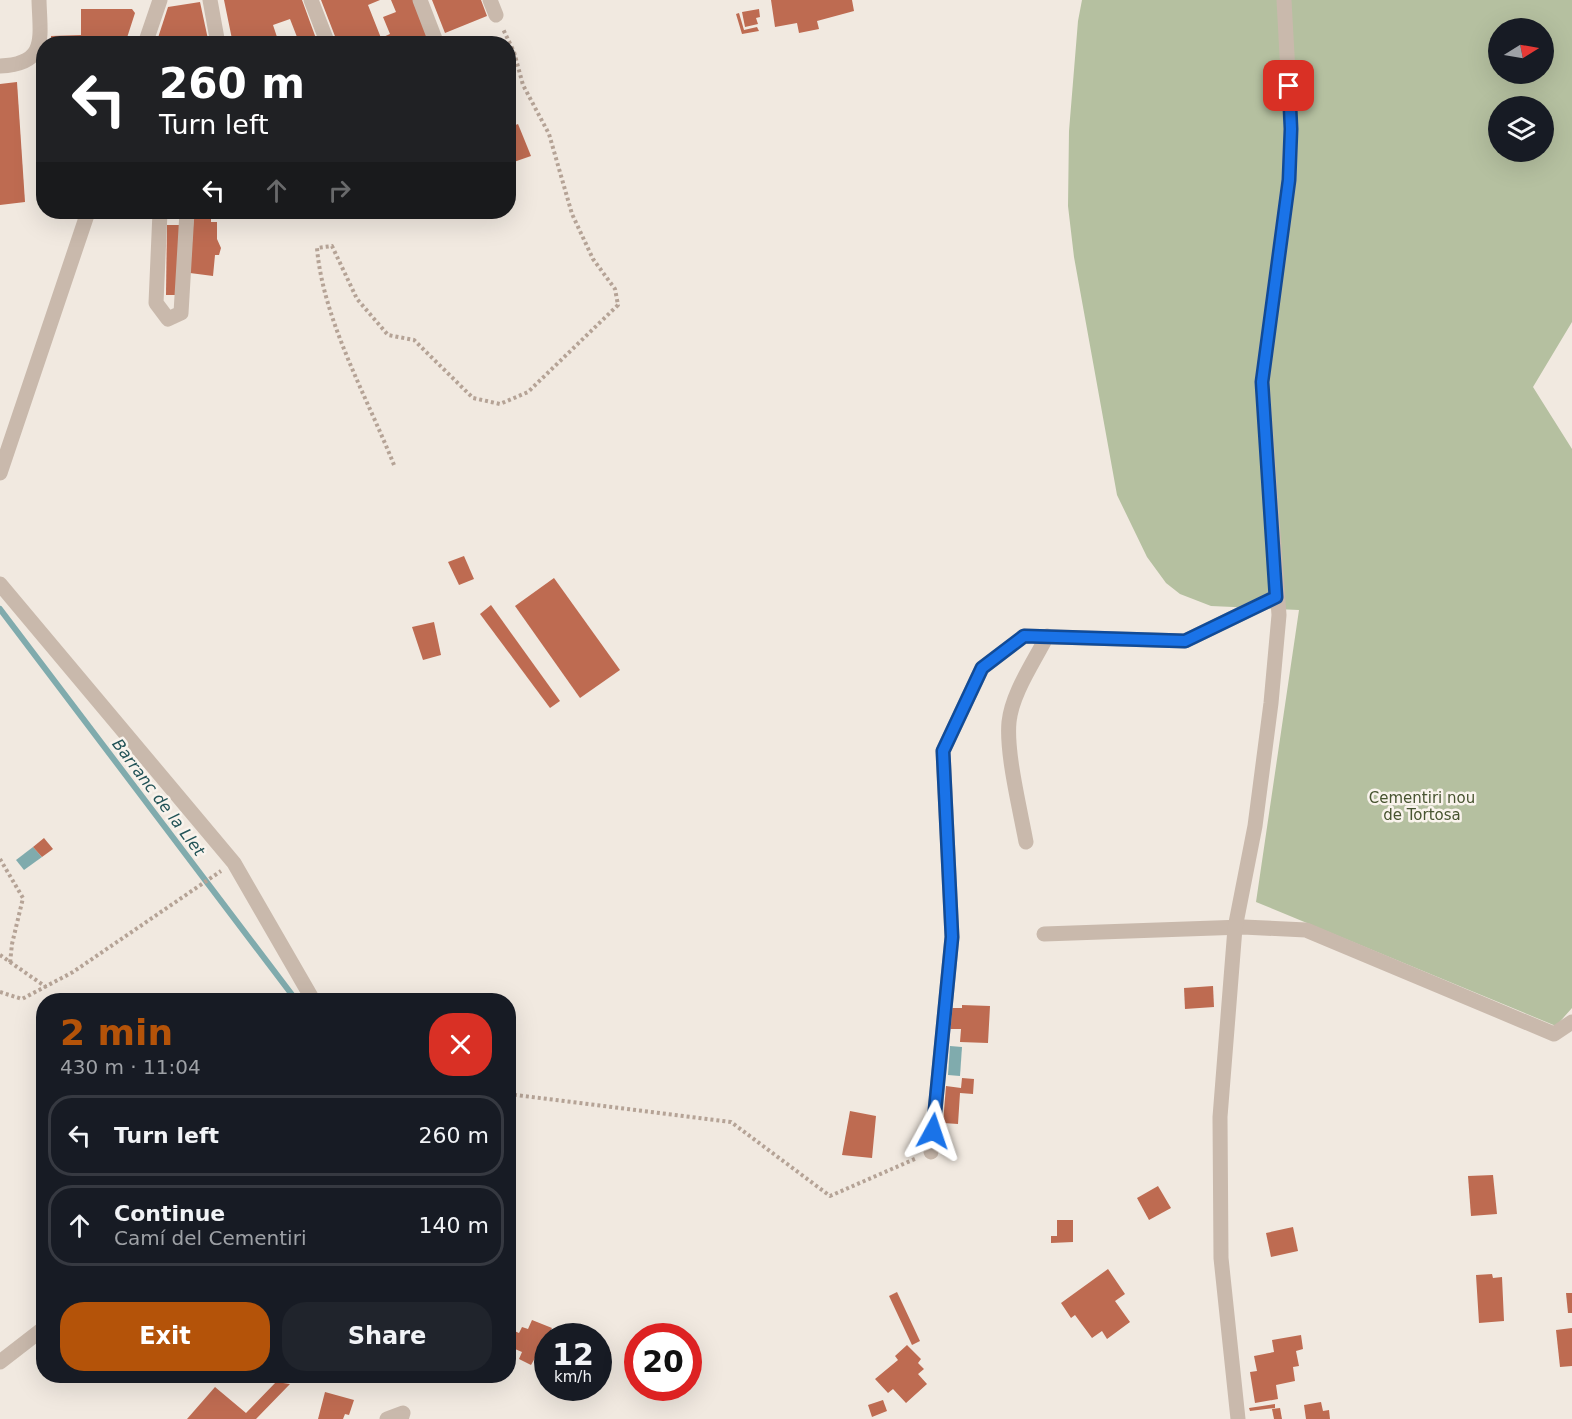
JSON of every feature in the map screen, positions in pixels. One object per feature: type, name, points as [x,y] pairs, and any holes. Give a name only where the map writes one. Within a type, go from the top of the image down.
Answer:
[{"type":"street","points":[[39,0],[40,36]]},
{"type":"street","points":[[148,36],[160,0]]},
{"type":"street","points":[[210,0],[217,36]]},
{"type":"street","points":[[311,0],[325,36]]},
{"type":"street","points":[[420,0],[434,36]]},
{"type":"street","points":[[490,0],[496,15]]},
{"type":"street","points":[[1238,1419],[1221,1257],[1220,1117],[1235,928],[1255,826],[1271,703],[1279,615],[1262,382],[1289,180],[1291,129],[1284,0]]},
{"type":"street","points":[[0,66],[20,65],[34,55],[36,50]]},
{"type":"street","points":[[0,473],[86,219]]},
{"type":"street","points":[[160,219],[156,303],[168,319],[181,313],[187,219]]},
{"type":"street","points":[[0,584],[234,863],[309,993]]},
{"type":"street","points":[[931,1152],[952,937],[943,751],[982,668],[1024,636],[1185,641],[1276,597]]},
{"type":"street","points":[[1026,842],[1014,778],[1009,721],[1019,693],[1047,636]]},
{"type":"street","points":[[1044,934],[1235,928],[1306,930],[1554,1034],[1572,1022]]},
{"type":"street","points":[[0,1362],[36,1334]]},
{"type":"street","points":[[387,1419],[403,1413],[401,1419]]},
{"type":"path","points":[[496,15],[506,36]]},
{"type":"path","points":[[394,465],[330,308],[319,274],[316,248],[332,246],[357,299],[388,335],[414,340],[473,398],[500,404],[528,392],[618,305],[615,289],[593,259],[572,214],[549,134],[524,85],[516,59]]},
{"type":"path","points":[[0,859],[23,898],[10,963]]},
{"type":"path","points":[[0,992],[22,999],[46,987],[73,972],[234,863]]},
{"type":"path","points":[[0,955],[46,987]]},
{"type":"path","points":[[516,1095],[731,1122],[830,1196],[931,1152]]},
{"type":"green space","name":"Cementiri nou de Tortosa","points":[[1082,0],[1572,0],[1572,322],[1533,387],[1572,449],[1572,1008],[1556,1026],[1256,902],[1299,610],[1211,606],[1180,594],[1166,583],[1147,557],[1117,495],[1074,257],[1068,206],[1069,131],[1078,21]]},
{"type":"water","points":[[33,847],[42,857],[24,870],[16,860]]},
{"type":"water","points":[[950,1046],[962,1047],[960,1076],[948,1075]]},
{"type":"building","points":[[224,0],[302,0],[315,36],[297,36],[290,19],[273,25],[277,36],[231,36]]},
{"type":"building","points":[[321,0],[380,0],[368,5],[380,36],[335,36]]},
{"type":"building","points":[[391,0],[413,0],[427,36],[386,36],[390,34],[383,17],[396,12]]},
{"type":"building","points":[[432,0],[481,0],[487,16],[445,33]]},
{"type":"building","points":[[771,0],[852,0],[854,11],[817,21],[819,29],[799,33],[797,23],[775,27]]},
{"type":"building","points":[[200,2],[207,36],[159,36],[168,7]]},
{"type":"building","points":[[81,9],[132,9],[135,13],[128,36],[51,36],[81,35]]},
{"type":"building","points":[[759,9],[760,17],[756,18],[758,24],[745,27],[742,12]]},
{"type":"building","points":[[739,13],[744,30],[757,27],[759,31],[742,34],[736,14]]},
{"type":"building","points":[[17,82],[25,202],[0,205],[0,84]]},
{"type":"building","points":[[518,124],[531,156],[516,161],[516,125]]},
{"type":"building","points":[[194,219],[211,219],[211,222],[217,222],[217,239],[221,248],[219,255],[215,255],[213,276],[190,273]]},
{"type":"building","points":[[167,225],[182,225],[175,295],[166,295]]},
{"type":"building","points":[[464,556],[474,579],[459,585],[448,562]]},
{"type":"building","points":[[554,578],[620,670],[580,698],[515,606]]},
{"type":"building","points":[[491,605],[560,701],[550,708],[480,614]]},
{"type":"building","points":[[434,622],[441,655],[423,660],[412,627]]},
{"type":"building","points":[[44,838],[53,849],[42,857],[33,847]]},
{"type":"building","points":[[1213,986],[1214,1007],[1185,1009],[1184,988]]},
{"type":"building","points":[[962,1005],[990,1006],[988,1043],[960,1042],[961,1029],[950,1029],[951,1008],[962,1008]]},
{"type":"building","points":[[962,1078],[974,1079],[973,1094],[960,1093],[958,1124],[943,1123],[946,1086],[961,1088]]},
{"type":"building","points":[[850,1111],[876,1116],[872,1158],[842,1155]]},
{"type":"building","points":[[1493,1175],[1497,1214],[1471,1216],[1468,1176]]},
{"type":"building","points":[[1158,1186],[1171,1208],[1149,1220],[1137,1198]]},
{"type":"building","points":[[1057,1220],[1073,1220],[1073,1242],[1051,1243],[1051,1236],[1057,1236]]},
{"type":"building","points":[[1293,1227],[1298,1251],[1271,1257],[1266,1233]]},
{"type":"building","points":[[1108,1269],[1125,1294],[1115,1301],[1130,1322],[1107,1339],[1102,1331],[1092,1338],[1075,1315],[1071,1318],[1061,1303]]},
{"type":"building","points":[[1492,1274],[1493,1278],[1502,1277],[1504,1321],[1479,1323],[1476,1275]]},
{"type":"building","points":[[897,1292],[920,1341],[912,1345],[889,1296]]},
{"type":"building","points":[[1566,1293],[1572,1293],[1572,1313],[1568,1313]]},
{"type":"building","points":[[532,1320],[540,1323],[534,1323],[534,1360],[531,1365],[519,1359],[522,1352],[516,1349],[516,1332],[519,1333],[522,1327],[528,1329]]},
{"type":"building","points":[[1572,1328],[1572,1366],[1560,1367],[1556,1330]]},
{"type":"building","points":[[1301,1335],[1303,1349],[1296,1351],[1299,1366],[1293,1367],[1295,1381],[1276,1385],[1278,1399],[1255,1403],[1250,1372],[1257,1371],[1254,1356],[1274,1352],[1272,1340]]},
{"type":"building","points":[[907,1345],[921,1359],[918,1363],[924,1369],[918,1374],[927,1384],[906,1403],[893,1389],[888,1393],[875,1379],[898,1360],[895,1356]]},
{"type":"building","points":[[275,1383],[290,1384],[256,1419],[187,1419],[215,1387],[246,1413]]},
{"type":"building","points":[[325,1392],[354,1400],[349,1415],[345,1414],[343,1419],[318,1419]]},
{"type":"building","points":[[883,1400],[887,1411],[872,1417],[868,1405]]},
{"type":"building","points":[[1321,1402],[1323,1411],[1329,1410],[1330,1419],[1306,1419],[1304,1405]]},
{"type":"building","points":[[1275,1404],[1275,1408],[1250,1411],[1249,1408]]},
{"type":"building","points":[[1280,1408],[1282,1419],[1274,1419],[1272,1409]]},
{"type":"waterway","name":"Barranc de la Llet","points":[[0,609],[291,993]]},
{"type":"route","points":[[933,1131],[952,937],[943,751],[982,668],[1024,636],[1185,641],[1276,597],[1262,382],[1289,180],[1291,129],[1289,86]]}]
